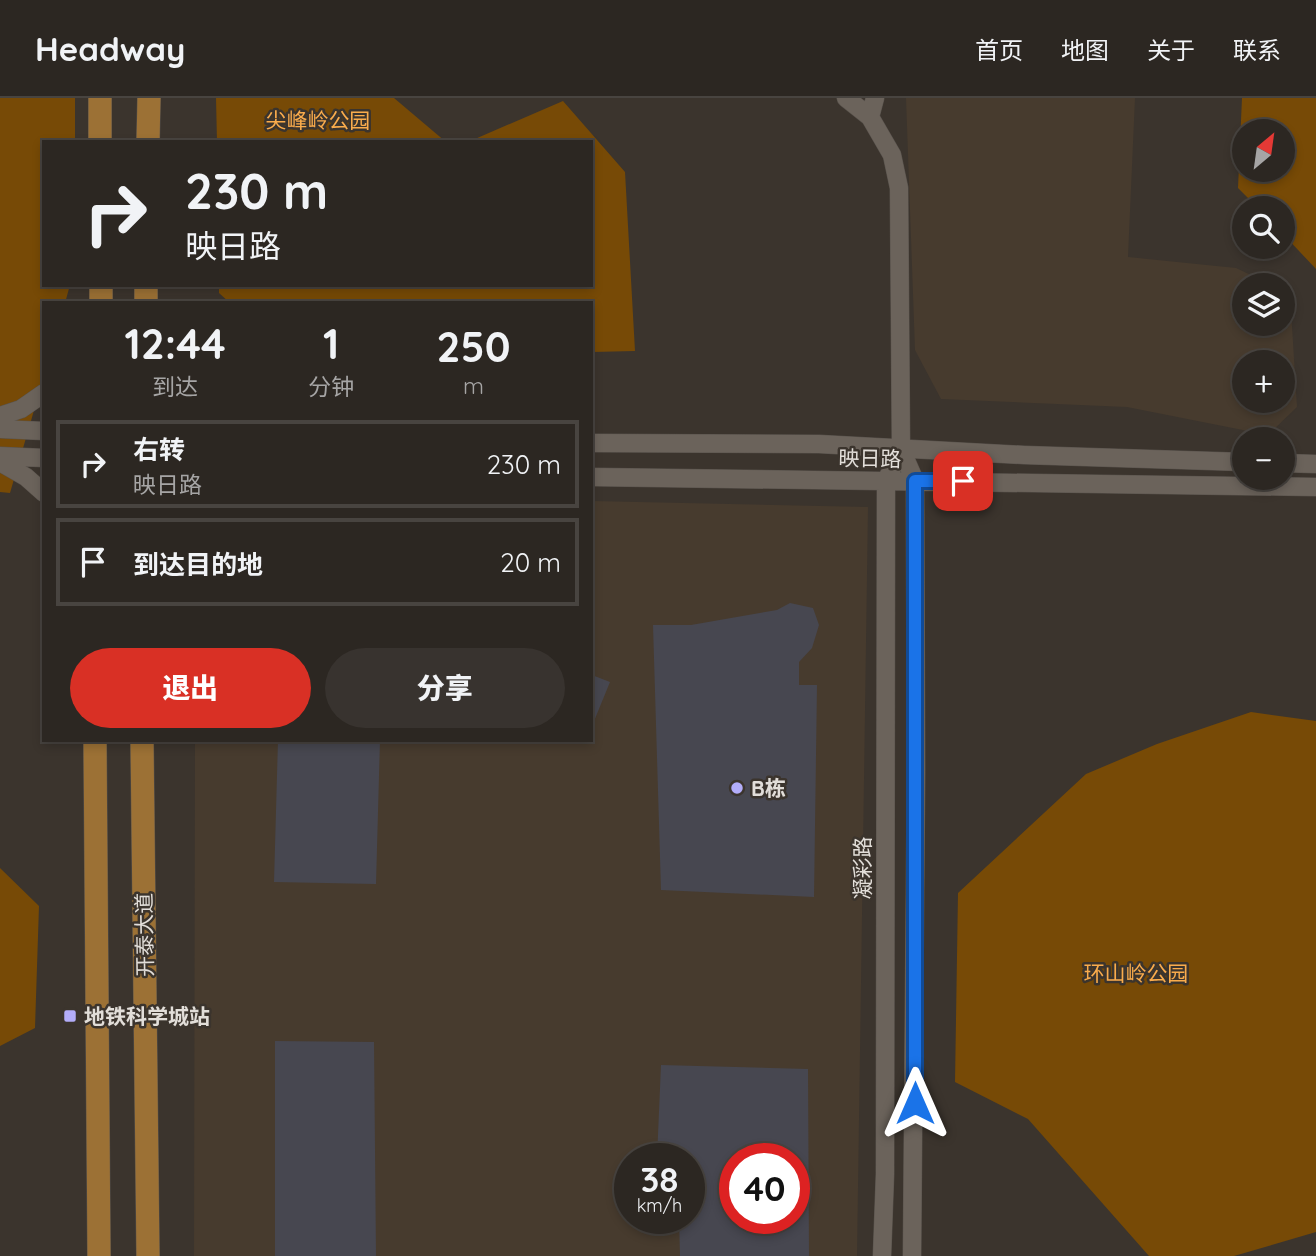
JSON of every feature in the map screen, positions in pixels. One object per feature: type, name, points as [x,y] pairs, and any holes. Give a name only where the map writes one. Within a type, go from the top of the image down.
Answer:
[{"type":"main road","points":[[100,98],[100,140]]},
{"type":"main road","points":[[148,140],[149,98]]},
{"type":"main road","points":[[95,742],[99,1256]]},
{"type":"main road","name":"开泰大道","points":[[142,742],[148,1256]]},
{"type":"street","points":[[846,98],[870,117],[892,155],[899,188],[901,449],[915,481],[916,800],[912,1256]]},
{"type":"street","points":[[870,117],[875,98]]},
{"type":"street","points":[[0,416],[20,409],[42,394]]},
{"type":"street","points":[[0,429],[42,431]]},
{"type":"street","name":"映日路","points":[[593,443],[819,444],[1232,462]]},
{"type":"street","points":[[886,481],[901,449]]},
{"type":"street","points":[[0,456],[42,458]]},
{"type":"street","points":[[0,462],[26,477],[42,491]]},
{"type":"street","points":[[1295,463],[1316,464]]},
{"type":"street","name":"映日路","points":[[593,477],[1316,487]]},
{"type":"street","name":"凝彩路","points":[[882,1256],[885,1174],[886,481]]},
{"type":"shaded area","points":[[906,98],[1135,98],[1128,257],[1236,268],[1247,273],[1232,273],[1232,336],[1293,336],[1293,350],[1232,350],[1232,413],[1291,413],[1276,427],[1232,428],[1127,407],[941,399],[915,350]]},
{"type":"shaded area","points":[[1295,375],[1297,407],[1295,409]]},
{"type":"shaded area","points":[[593,501],[868,507],[857,1256],[194,1256],[195,742],[593,742]]},
{"type":"green space","points":[[0,98],[75,98],[75,140],[42,140],[42,287],[69,287],[66,301],[42,301],[42,383],[10,493],[0,492]]},
{"type":"green space","name":"尖峰岭公园","points":[[216,98],[394,98],[444,140],[217,140]]},
{"type":"green space","points":[[1242,98],[1316,98],[1316,269],[1295,247],[1295,196],[1246,196],[1238,188],[1238,182],[1295,182],[1295,119],[1241,119]]},
{"type":"green space","points":[[563,101],[625,172],[635,351],[593,352],[593,301],[228,301],[219,293],[219,287],[593,287],[593,140],[473,140]]},
{"type":"green space","name":"环山岭公园","points":[[1251,712],[1316,721],[1316,1232],[1234,1256],[1149,1256],[1028,1119],[955,1082],[958,893],[1086,774],[1157,744]]},
{"type":"green space","points":[[0,868],[39,906],[35,1028],[0,1046]]},
{"type":"building","name":"B栋","points":[[790,603],[813,608],[819,625],[812,648],[799,662],[799,685],[817,685],[814,897],[661,890],[653,625],[691,625],[777,610]]},
{"type":"building","points":[[593,675],[610,682],[593,724]]},
{"type":"building","points":[[278,742],[380,742],[376,884],[274,882]]},
{"type":"building","points":[[275,1041],[374,1042],[376,1256],[275,1256]]},
{"type":"building","points":[[661,1065],[808,1069],[808,1143],[719,1143],[719,1234],[809,1234],[809,1256],[680,1256],[679,1234],[705,1234],[705,1143],[658,1143]]},
{"type":"place","name":"B栋","points":[[737,788]]},
{"type":"place","name":"地铁科学城站","points":[[70,1016]]},
{"type":"route","points":[[915,1103],[915,481],[963,481]]}]
